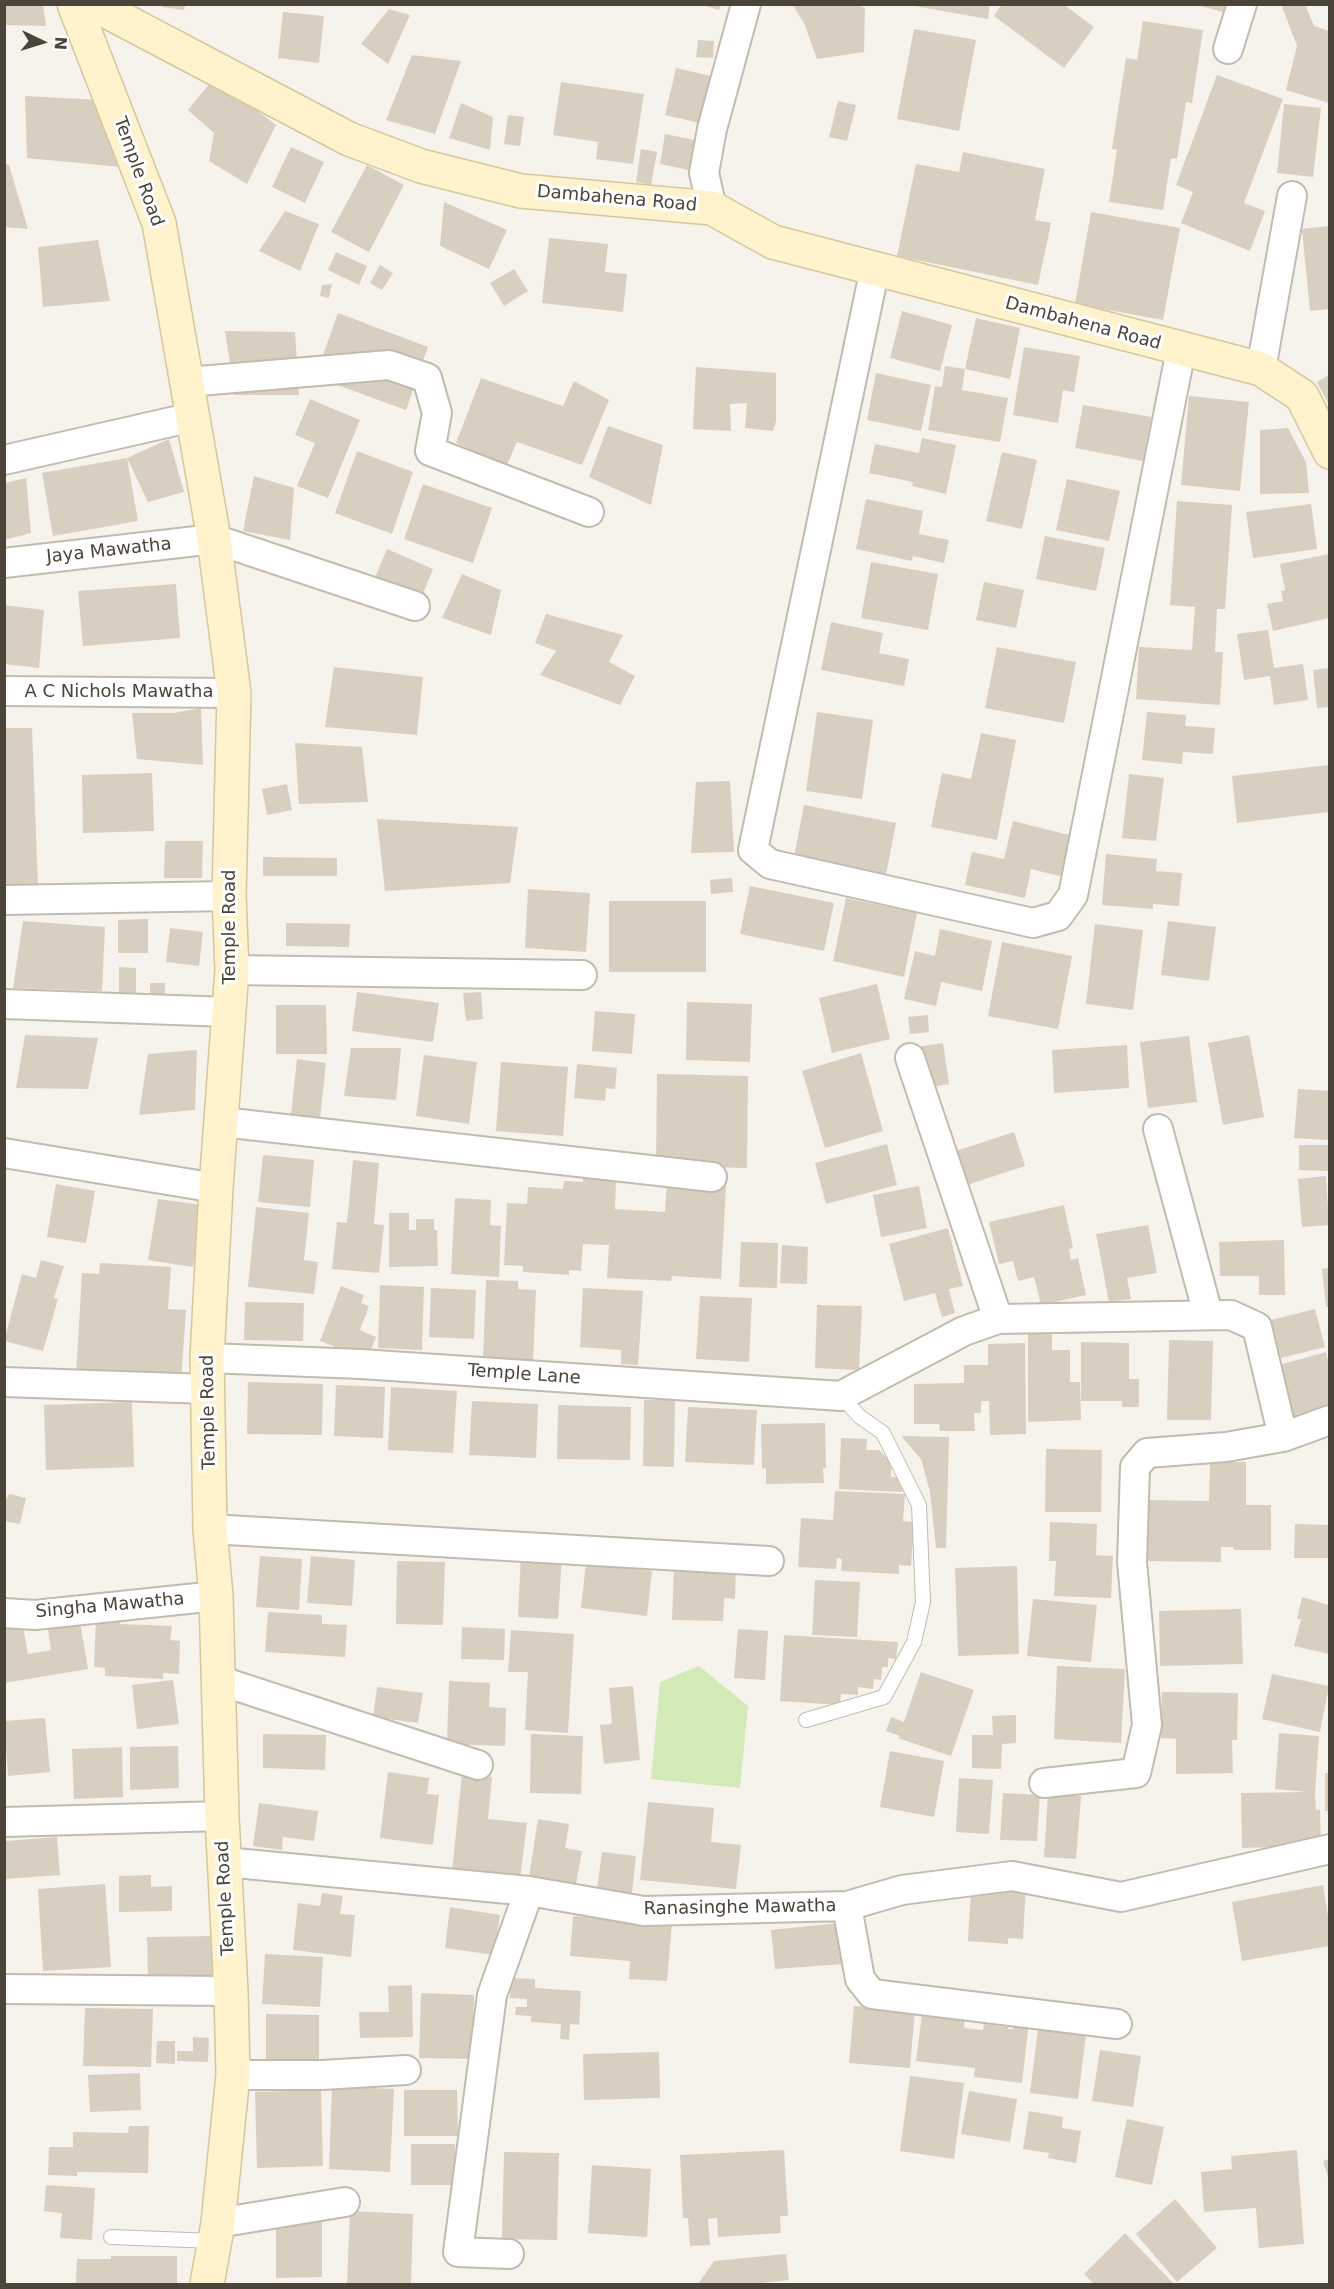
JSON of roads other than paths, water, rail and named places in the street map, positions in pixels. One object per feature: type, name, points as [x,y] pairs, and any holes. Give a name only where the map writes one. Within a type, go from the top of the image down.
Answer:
[{"type":"street","name":"Temple Road","points":[[74,4],[159,223],[214,539],[234,693],[229,896],[232,970],[216,1188],[208,1374],[210,1529],[216,1596],[222,1816],[233,2075],[216,2232],[207,2284]]},
{"type":"street","name":"Dambahena Road","points":[[93,4],[349,139],[421,166],[521,191],[712,208],[773,242],[1261,369],[1302,396],[1329,452]]},
{"type":"street","points":[[712,208],[704,173],[712,129],[746,4]]},
{"type":"street","points":[[1228,49],[1242,4]]},
{"type":"street","points":[[1261,369],[1292,196]]},
{"type":"street","points":[[875,268],[753,850],[770,864],[1033,923],[1058,916],[1073,895],[1181,350]]},
{"type":"street","points":[[187,382],[389,365],[427,378],[437,413],[430,451],[589,512]]},
{"type":"street","points":[[4,460],[193,417]]},
{"type":"street","points":[[214,539],[415,606]]},
{"type":"street","name":"Jaya Mawatha","points":[[4,563],[214,539]]},
{"type":"street","name":"A C Nichols Mawatha","points":[[4,691],[234,693]]},
{"type":"street","points":[[4,900],[229,896]]},
{"type":"street","points":[[232,970],[582,975]]},
{"type":"street","points":[[4,1004],[230,1012]]},
{"type":"street","points":[[910,1058],[998,1319]]},
{"type":"street","points":[[222,1122],[712,1177]]},
{"type":"street","points":[[1158,1129],[1208,1314]]},
{"type":"street","points":[[4,1153],[216,1188]]},
{"type":"street","points":[[841,1396],[964,1330],[998,1319],[1231,1315],[1257,1328],[1283,1437]]},
{"type":"street","name":"Temple Lane","points":[[4,1382],[208,1374],[362,1364],[841,1396]]},
{"type":"street","points":[[1044,1784],[1136,1773],[1147,1725],[1132,1562],[1135,1467],[1147,1453],[1226,1447],[1283,1437],[1329,1420]]},
{"type":"street","points":[[210,1529],[769,1561]]},
{"type":"street","name":"Singha Mawatha","points":[[4,1613],[35,1615],[216,1596]]},
{"type":"street","points":[[218,1680],[478,1765]]},
{"type":"street","points":[[4,1822],[222,1816]]},
{"type":"street","points":[[847,1906],[902,1890],[1012,1875],[1121,1897],[1329,1849]]},
{"type":"street","name":"Ranasinghe Mawatha","points":[[225,1862],[529,1891],[644,1911],[847,1906],[860,1979],[872,1994],[1117,2024]]},
{"type":"street","points":[[509,2254],[458,2253],[492,1995],[529,1891]]},
{"type":"street","points":[[4,1989],[231,1991]]},
{"type":"street","points":[[233,2075],[322,2075],[406,2070]]},
{"type":"street","points":[[216,2232],[345,2202]]},
{"type":"lane","points":[[806,1720],[884,1697],[914,1642],[922,1602],[920,1505],[882,1433],[859,1416],[841,1396]]},
{"type":"lane","points":[[111,2237],[216,2232]]}]
